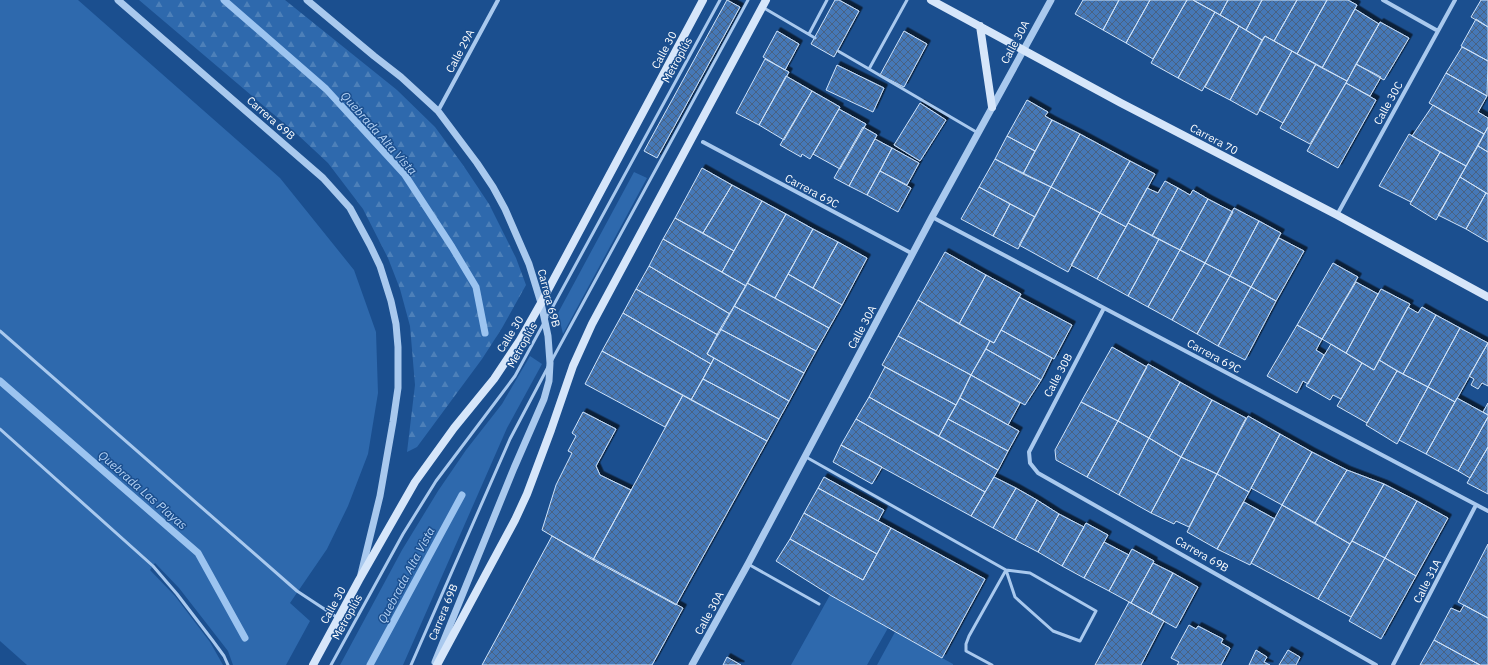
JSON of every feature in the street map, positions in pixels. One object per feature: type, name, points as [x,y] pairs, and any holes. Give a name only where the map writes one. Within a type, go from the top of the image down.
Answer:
[{"type":"main road","name":"Calle 30","points":[[313,665],[359,580],[415,482],[454,428],[494,379],[520,340],[703,0]]},
{"type":"main road","name":"Carrera 70","points":[[931,0],[1488,297]]},
{"type":"main road","points":[[435,665],[515,520],[527,494],[573,366],[592,324],[764,4]]},
{"type":"main road","points":[[980,26],[992,107]]},
{"type":"street","name":"Carrera 69B","points":[[118,0],[324,178],[350,208],[380,266],[391,301],[396,324],[398,347],[398,388],[380,496],[359,580]]},
{"type":"street","name":"Carrera 69B","points":[[307,0],[401,77],[438,111],[494,187],[529,264],[541,303],[548,336],[550,363],[549,381],[544,399],[514,468],[435,665]]},
{"type":"street","name":"Calle 29A","points":[[438,111],[498,0]]},
{"type":"street","name":"Calle 30A","points":[[692,665],[806,457],[932,217],[979,134],[1050,0]]},
{"type":"street","points":[[1383,0],[1438,31]]},
{"type":"street","name":"Calle 30C","points":[[1336,215],[1455,0]]},
{"type":"street","name":"Carrera 69C","points":[[703,142],[913,255]]},
{"type":"street","name":"Carrera 69C","points":[[932,217],[1488,511]]},
{"type":"street","name":"Calle 30B","points":[[1029,452],[1104,308]]},
{"type":"street","name":"Carrera 69B","points":[[1029,452],[1030,464],[1038,473],[1376,665]]},
{"type":"street","name":"Calle 31A","points":[[1393,665],[1476,505]]},
{"type":"lane","name":"Metroplús","points":[[331,665],[403,534],[436,481],[515,376],[639,146],[720,0]]},
{"type":"lane","points":[[411,665],[510,439],[748,0]]},
{"type":"lane","points":[[808,34],[827,0]]},
{"type":"lane","points":[[869,69],[907,0]]},
{"type":"lane","points":[[764,4],[815,38]]},
{"type":"lane","points":[[838,51],[979,134]]},
{"type":"lane","points":[[0,331],[297,591],[338,618]]},
{"type":"lane","points":[[0,429],[153,566],[178,594],[224,656],[228,665]]},
{"type":"lane","points":[[806,457],[1006,570],[1030,573],[1096,610],[1080,641],[1052,630],[1015,597],[1006,570]]},
{"type":"lane","points":[[748,564],[819,604]]},
{"type":"lane","points":[[992,665],[966,651],[966,644],[1006,570]]},
{"type":"green space","points":[[0,0],[78,0],[280,178],[354,270],[376,332],[378,393],[368,454],[348,506],[327,549],[290,603],[310,621],[286,665],[233,665],[228,651],[179,588],[155,563],[150,570],[175,596],[210,642],[223,665],[27,665],[0,641]]},
{"type":"green space","points":[[139,0],[285,0],[397,90],[435,127],[489,204],[516,258],[526,285],[502,328],[482,359],[417,447],[407,452],[415,385],[410,326],[400,289],[388,258],[363,209],[328,163],[298,135]]},
{"type":"green space","points":[[634,172],[647,178],[563,334],[558,313]]},
{"type":"green space","points":[[530,356],[542,364],[507,428],[403,665],[340,665],[402,550],[438,491],[466,450],[502,404]]},
{"type":"green space","points":[[830,595],[888,628],[867,665],[791,665]]},
{"type":"green space","points":[[895,632],[953,664],[953,665],[877,665]]},
{"type":"building","points":[[727,0],[740,7],[657,158],[644,151]]},
{"type":"building","points":[[835,0],[839,0],[859,11],[834,57],[811,44]]},
{"type":"building","points":[[1083,0],[1119,0],[1103,30],[1075,14]]},
{"type":"building","points":[[1119,0],[1150,0],[1126,43],[1103,30]]},
{"type":"building","points":[[1150,0],[1187,0],[1153,59],[1126,43]]},
{"type":"building","points":[[1187,0],[1193,0],[1215,12],[1178,78],[1151,63]]},
{"type":"building","points":[[1193,0],[1228,0],[1220,15]]},
{"type":"building","points":[[1228,0],[1262,0],[1246,30],[1220,15]]},
{"type":"building","points":[[1262,0],[1297,0],[1274,41],[1265,36],[1262,40],[1246,30]]},
{"type":"building","points":[[1297,0],[1327,0],[1297,54],[1274,41]]},
{"type":"building","points":[[1327,0],[1348,0],[1357,5],[1322,68],[1297,54]]},
{"type":"building","points":[[1481,0],[1488,0],[1488,27],[1471,17]]},
{"type":"building","points":[[1355,9],[1379,24],[1347,81],[1322,68]]},
{"type":"building","points":[[1215,12],[1239,26],[1202,91],[1178,78]]},
{"type":"building","points":[[1476,19],[1488,27],[1488,61],[1461,46]]},
{"type":"building","points":[[1380,22],[1409,38],[1384,80],[1356,64]]},
{"type":"building","points":[[1239,26],[1262,40],[1230,100],[1205,87]]},
{"type":"building","points":[[777,31],[799,44],[785,70],[763,57]]},
{"type":"building","points":[[904,31],[927,44],[904,87],[880,75]]},
{"type":"building","points":[[1265,36],[1292,51],[1257,115],[1230,100]]},
{"type":"building","points":[[1462,47],[1488,61],[1487,96],[1446,73]]},
{"type":"building","points":[[1292,51],[1316,64],[1283,123],[1259,110]]},
{"type":"building","points":[[765,59],[789,72],[759,125],[736,113]]},
{"type":"building","points":[[1316,64],[1347,81],[1310,144],[1280,128]]},
{"type":"building","points":[[1356,64],[1381,77],[1370,96],[1346,83]]},
{"type":"building","points":[[837,65],[884,88],[873,112],[826,90]]},
{"type":"building","points":[[1446,73],[1487,96],[1478,112],[1488,118],[1488,127],[1484,134],[1429,103]]},
{"type":"building","points":[[786,76],[812,91],[784,140],[759,125]]},
{"type":"building","points":[[1346,83],[1376,100],[1338,168],[1307,151]]},
{"type":"building","points":[[812,91],[840,107],[810,159],[802,154],[801,157],[780,145]]},
{"type":"building","points":[[1027,100],[1048,112],[1045,116],[1052,120],[1035,151],[1007,136]]},
{"type":"building","points":[[920,103],[946,120],[920,161],[894,145]]},
{"type":"building","points":[[1433,105],[1484,134],[1466,166],[1412,136]]},
{"type":"building","points":[[839,109],[866,124],[840,169],[813,154]]},
{"type":"building","points":[[1052,120],[1080,134],[1051,187],[1023,174]]},
{"type":"building","points":[[863,127],[877,135],[849,186],[834,178]]},
{"type":"building","points":[[1488,127],[1488,152],[1478,146]]},
{"type":"building","points":[[1080,134],[1130,161],[1100,213],[1051,187]]},
{"type":"building","points":[[1409,134],[1440,152],[1411,202],[1379,186]]},
{"type":"building","points":[[1007,136],[1035,151],[1023,174],[995,159]]},
{"type":"building","points":[[875,139],[892,148],[867,195],[849,186]]},
{"type":"building","points":[[1478,146],[1488,152],[1488,194],[1460,177]]},
{"type":"building","points":[[892,148],[919,163],[907,185],[880,171]]},
{"type":"building","points":[[1440,152],[1466,166],[1436,220],[1410,204]]},
{"type":"building","points":[[995,159],[1051,187],[1035,217],[979,187]]},
{"type":"building","points":[[1130,161],[1155,174],[1126,227],[1100,213]]},
{"type":"building","points":[[702,168],[732,185],[703,233],[675,218]]},
{"type":"building","points":[[880,171],[911,188],[898,212],[867,195]]},
{"type":"building","points":[[1460,177],[1486,193],[1466,229],[1438,215]]},
{"type":"building","points":[[1165,181],[1178,188],[1152,236],[1128,223],[1147,188],[1158,193]]},
{"type":"building","points":[[732,185],[762,201],[734,251],[703,233]]},
{"type":"building","points":[[979,187],[1010,204],[993,236],[961,219]]},
{"type":"building","points":[[1051,187],[1100,213],[1068,272],[1019,245]]},
{"type":"building","points":[[1178,188],[1190,195],[1193,190],[1208,199],[1180,250],[1152,236]]},
{"type":"building","points":[[1486,193],[1488,194],[1488,242],[1466,229]]},
{"type":"building","points":[[1208,199],[1233,212],[1205,263],[1180,250]]},
{"type":"building","points":[[762,201],[786,214],[746,286],[722,272]]},
{"type":"building","points":[[1010,204],[1035,217],[1018,249],[993,236]]},
{"type":"building","points":[[1234,208],[1259,221],[1230,276],[1205,263]]},
{"type":"building","points":[[1100,213],[1126,227],[1097,279],[1071,265]]},
{"type":"building","points":[[786,214],[813,229],[775,298],[747,283]]},
{"type":"building","points":[[675,218],[734,251],[722,272],[663,239]]},
{"type":"building","points":[[1259,221],[1281,233],[1251,287],[1230,276]]},
{"type":"building","points":[[1128,223],[1159,239],[1128,296],[1097,279]]},
{"type":"building","points":[[813,229],[838,242],[813,288],[788,274]]},
{"type":"building","points":[[1279,238],[1304,251],[1276,301],[1251,287]]},
{"type":"building","points":[[663,239],[746,286],[730,314],[649,266]]},
{"type":"building","points":[[1159,239],[1180,250],[1148,307],[1128,296]]},
{"type":"building","points":[[838,242],[867,258],[842,305],[813,288]]},
{"type":"building","points":[[1180,250],[1205,263],[1172,320],[1148,307]]},
{"type":"building","points":[[945,252],[986,275],[959,324],[918,300]]},
{"type":"building","points":[[1205,263],[1230,276],[1197,334],[1172,320]]},
{"type":"building","points":[[1333,263],[1358,277],[1322,339],[1297,325]]},
{"type":"building","points":[[649,266],[730,314],[718,335],[636,289]]},
{"type":"building","points":[[788,274],[842,305],[829,328],[775,298]]},
{"type":"building","points":[[986,275],[1021,294],[994,343],[959,324]]},
{"type":"building","points":[[1230,276],[1251,287],[1218,346],[1197,334]]},
{"type":"building","points":[[1356,282],[1378,294],[1346,353],[1322,339]]},
{"type":"building","points":[[747,283],[829,328],[816,351],[734,306]]},
{"type":"building","points":[[1251,287],[1276,301],[1245,360],[1218,346]]},
{"type":"building","points":[[636,289],[718,335],[707,354],[714,358],[711,364],[623,313]]},
{"type":"building","points":[[1381,289],[1410,304],[1374,370],[1346,353]]},
{"type":"building","points":[[1019,297],[1072,325],[1054,359],[1001,330]]},
{"type":"building","points":[[918,300],[990,341],[971,375],[898,336]]},
{"type":"building","points":[[734,306],[816,351],[804,373],[720,329]]},
{"type":"building","points":[[1408,307],[1418,313],[1422,307],[1436,315],[1403,374],[1379,360]]},
{"type":"building","points":[[623,313],[711,364],[691,400],[602,351]]},
{"type":"building","points":[[1436,315],[1460,328],[1428,387],[1403,374]]},
{"type":"building","points":[[1297,325],[1322,339],[1316,350],[1324,355],[1308,384],[1303,381],[1297,393],[1267,376]]},
{"type":"building","points":[[1460,328],[1488,343],[1455,402],[1428,387]]},
{"type":"building","points":[[720,329],[804,373],[789,401],[707,354]]},
{"type":"building","points":[[1001,330],[1052,358],[1041,380],[986,349],[990,341],[994,343]]},
{"type":"building","points":[[898,336],[971,375],[956,405],[882,365]]},
{"type":"building","points":[[1488,343],[1488,386],[1482,383],[1478,389],[1471,385],[1474,379],[1469,376]]},
{"type":"building","points":[[1331,344],[1362,363],[1341,399],[1333,395],[1330,400],[1306,386]]},
{"type":"building","points":[[1112,347],[1147,367],[1118,421],[1081,402]]},
{"type":"building","points":[[986,349],[1041,380],[1025,405],[971,375]]},
{"type":"building","points":[[602,351],[683,395],[665,427],[585,384]]},
{"type":"building","points":[[714,358],[789,401],[779,419],[703,379]]},
{"type":"building","points":[[1379,360],[1397,371],[1367,423],[1337,406],[1362,363],[1374,370]]},
{"type":"building","points":[[1148,364],[1180,382],[1149,438],[1118,421]]},
{"type":"building","points":[[885,367],[956,405],[939,436],[869,397]]},
{"type":"building","points":[[1397,371],[1428,387],[1397,444],[1366,425]]},
{"type":"building","points":[[971,375],[1020,403],[1008,425],[960,398]]},
{"type":"building","points":[[703,379],[779,419],[767,441],[691,400]]},
{"type":"building","points":[[1180,382],[1212,400],[1181,457],[1149,438]]},
{"type":"building","points":[[1428,387],[1455,402],[1426,454],[1399,440]]},
{"type":"building","points":[[683,395],[767,441],[676,605],[593,560]]},
{"type":"building","points":[[869,397],[998,470],[985,492],[856,419]]},
{"type":"building","points":[[960,398],[1019,431],[1008,451],[948,419]]},
{"type":"building","points":[[1457,398],[1488,415],[1458,471],[1426,454]]},
{"type":"building","points":[[1212,400],[1246,418],[1217,474],[1181,457]]},
{"type":"building","points":[[1081,402],[1118,421],[1087,477],[1056,460],[1055,450]]},
{"type":"building","points":[[1488,403],[1488,415],[1483,412]]},
{"type":"building","points":[[583,412],[616,429],[596,466],[600,475],[631,490],[593,560],[542,530],[556,485],[572,453],[568,451],[576,436],[572,433]]},
{"type":"building","points":[[1248,416],[1280,434],[1249,492],[1217,474]]},
{"type":"building","points":[[1488,417],[1488,447],[1470,478],[1458,471]]},
{"type":"building","points":[[856,419],[985,492],[971,516],[841,445]]},
{"type":"building","points":[[948,419],[1008,451],[998,470],[939,436]]},
{"type":"building","points":[[1118,421],[1149,438],[1119,495],[1087,477]]},
{"type":"building","points":[[1280,434],[1312,452],[1282,505],[1251,488]]},
{"type":"building","points":[[1149,438],[1181,457],[1151,513],[1119,495]]},
{"type":"building","points":[[841,445],[882,467],[872,484],[833,462]]},
{"type":"building","points":[[1488,447],[1488,494],[1467,483]]},
{"type":"building","points":[[1312,452],[1347,470],[1315,523],[1282,505]]},
{"type":"building","points":[[1181,457],[1217,474],[1189,527],[1176,521],[1174,524],[1151,513]]},
{"type":"building","points":[[1347,470],[1384,484],[1350,544],[1315,523]]},
{"type":"building","points":[[1217,474],[1249,492],[1217,549],[1187,532]]},
{"type":"building","points":[[824,477],[884,510],[878,521],[818,488]]},
{"type":"building","points":[[994,477],[1016,488],[993,528],[971,516]]},
{"type":"building","points":[[1384,484],[1417,501],[1385,558],[1352,541]]},
{"type":"building","points":[[818,488],[891,528],[877,554],[804,513]]},
{"type":"building","points":[[1016,488],[1037,500],[1015,540],[993,528]]},
{"type":"building","points":[[1037,500],[1059,514],[1038,552],[1015,540]]},
{"type":"building","points":[[1417,501],[1448,518],[1416,576],[1385,558]]},
{"type":"building","points":[[1244,502],[1275,519],[1250,565],[1217,549]]},
{"type":"building","points":[[1282,505],[1350,544],[1318,599],[1251,563]]},
{"type":"building","points":[[804,513],[877,554],[863,580],[790,539]]},
{"type":"building","points":[[1059,514],[1084,527],[1062,566],[1038,552]]},
{"type":"building","points":[[1086,523],[1108,535],[1084,578],[1062,566]]},
{"type":"building","points":[[891,528],[985,579],[942,658],[830,595],[776,561],[790,539],[863,580]]},
{"type":"building","points":[[552,536],[683,608],[652,665],[482,665]]},
{"type":"building","points":[[1352,541],[1385,558],[1351,617],[1318,599]]},
{"type":"building","points":[[1104,542],[1129,555],[1109,591],[1084,578]]},
{"type":"building","points":[[1488,544],[1488,618],[1458,602]]},
{"type":"building","points":[[1132,549],[1154,561],[1131,603],[1109,591]]},
{"type":"building","points":[[1385,558],[1416,576],[1381,639],[1349,621]]},
{"type":"building","points":[[1153,563],[1173,573],[1151,614],[1131,603]]},
{"type":"building","points":[[1173,573],[1198,587],[1176,628],[1151,614]]},
{"type":"building","points":[[1129,602],[1164,621],[1141,665],[1095,665]]},
{"type":"building","points":[[1464,605],[1488,618],[1488,665],[1480,665],[1434,640],[1451,608],[1460,612]]},
{"type":"building","points":[[1189,625],[1196,629],[1198,626],[1223,639],[1221,643],[1230,648],[1221,665],[1177,665],[1179,662],[1171,658]]},
{"type":"building","points":[[1434,640],[1480,665],[1420,665]]},
{"type":"building","points":[[1256,650],[1267,657],[1264,662],[1270,665],[1249,665]]},
{"type":"building","points":[[1288,650],[1300,657],[1296,665],[1279,665]]},
{"type":"building","points":[[727,657],[741,665],[723,665]]},
{"type":"waterway","name":"Quebrada Alta Vista","points":[[224,0],[326,89],[405,175],[476,287],[485,333]]},
{"type":"waterway","name":"Quebrada Las Playas","points":[[0,381],[198,553],[245,638]]},
{"type":"waterway","name":"Quebrada Alta Vista","points":[[370,665],[462,495]]}]
